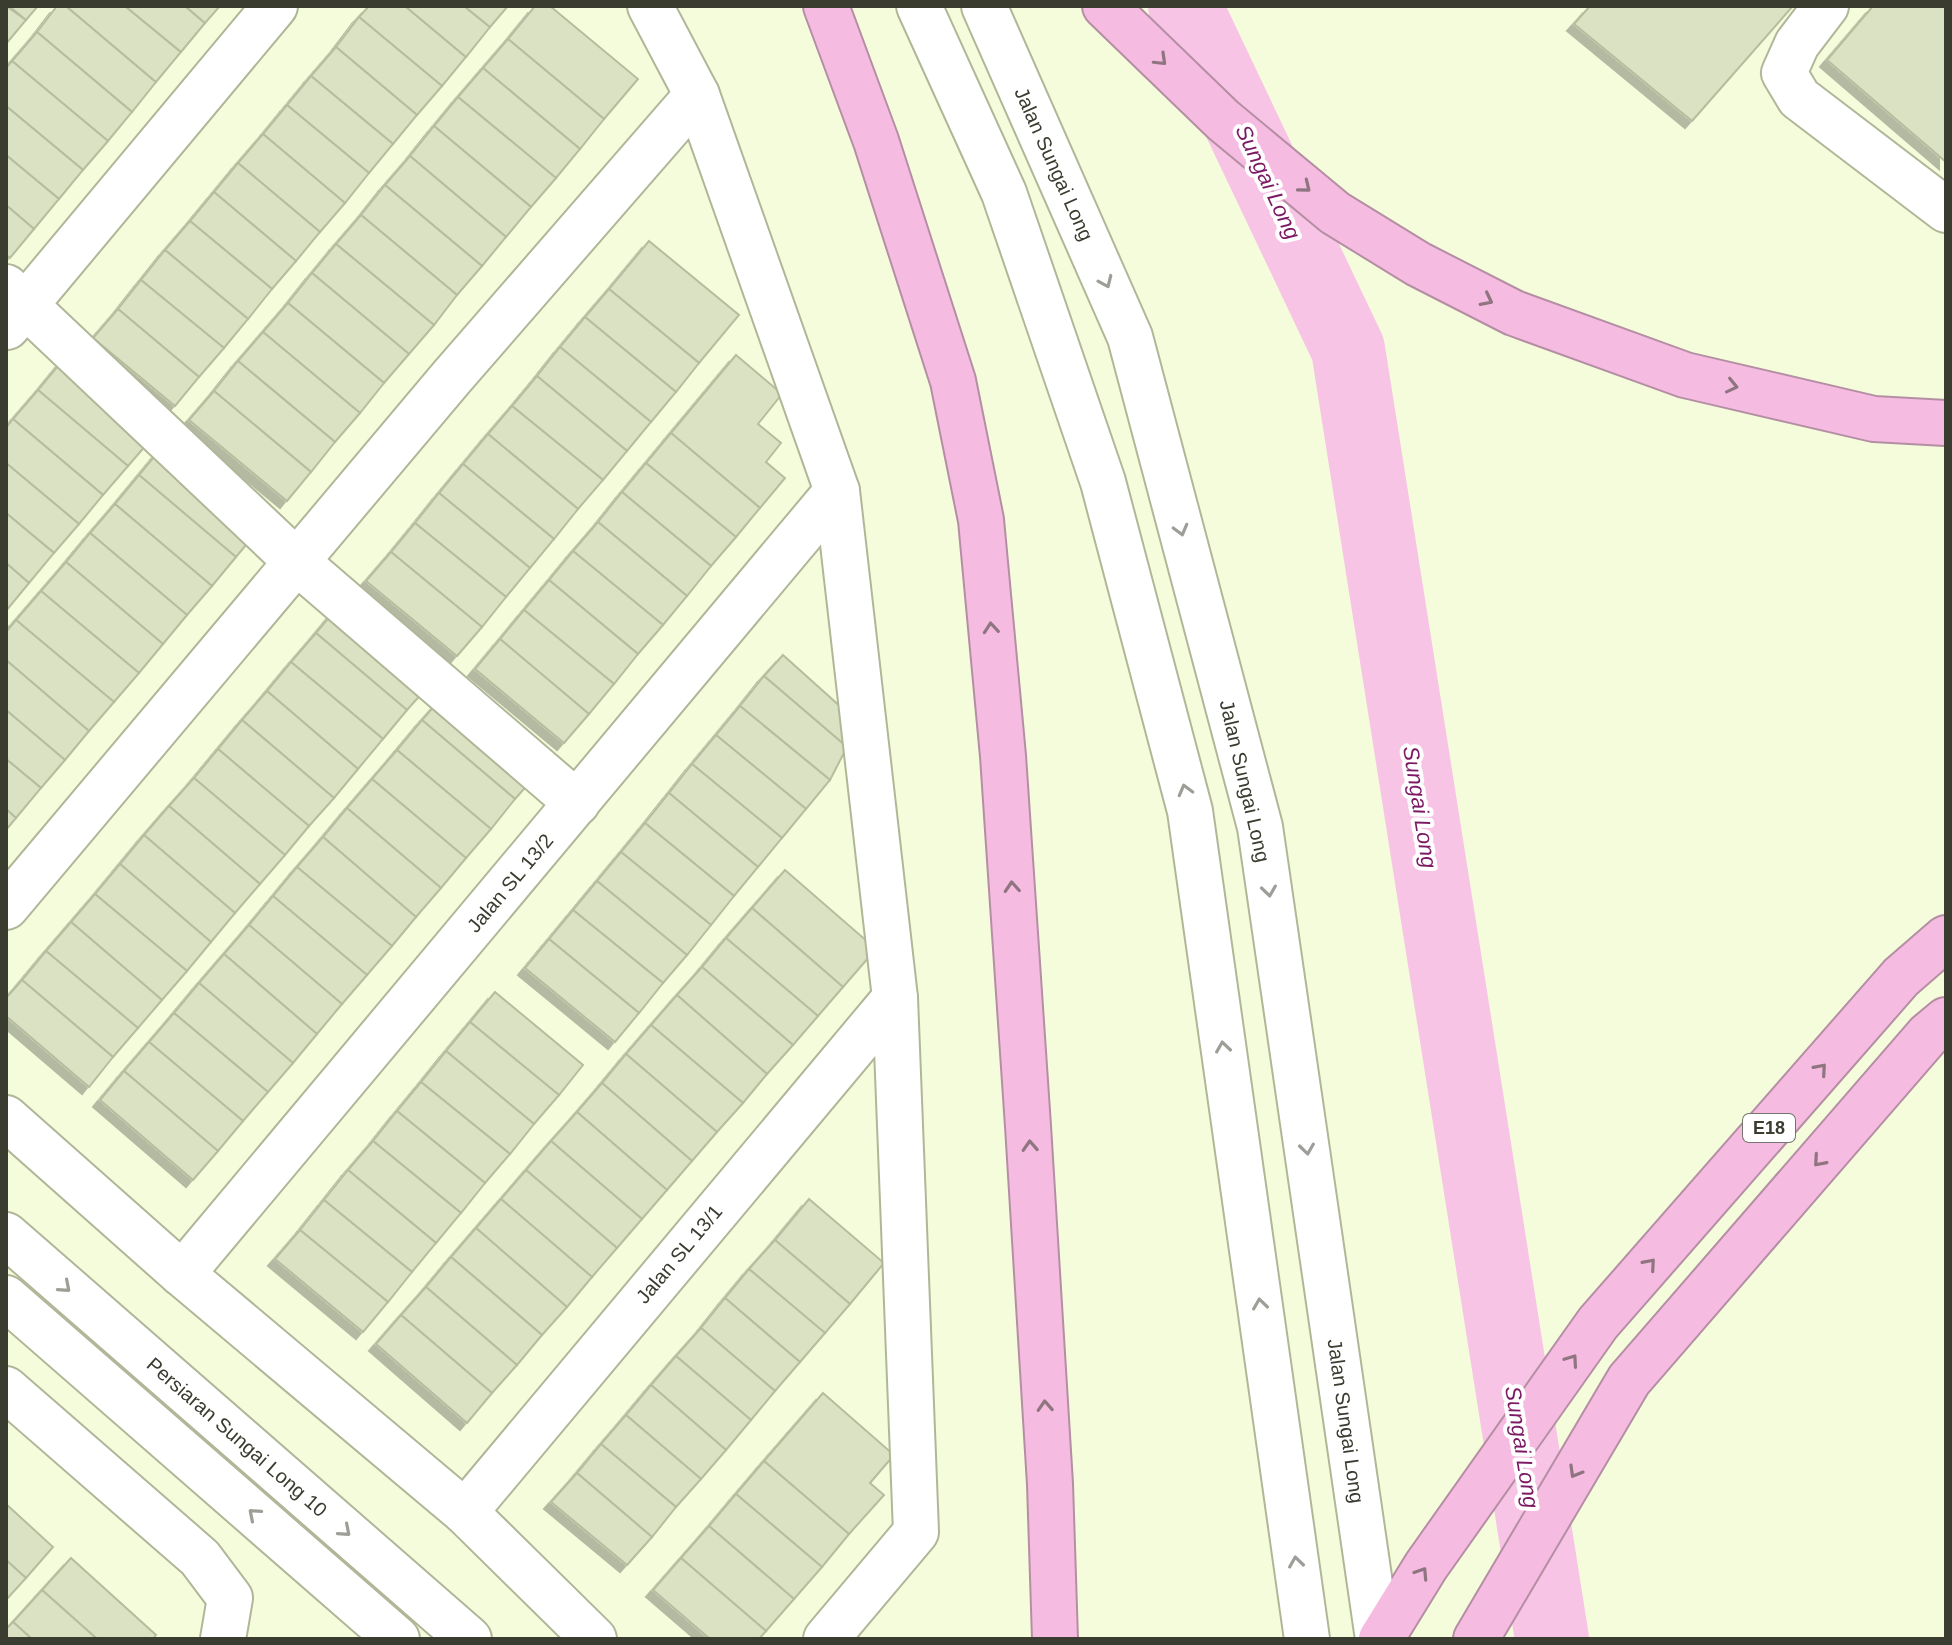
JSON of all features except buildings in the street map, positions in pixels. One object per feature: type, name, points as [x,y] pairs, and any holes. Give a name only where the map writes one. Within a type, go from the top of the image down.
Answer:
[{"type":"highway","points":[[826,6],[876,141],[953,381],[981,520],[1003,756],[1050,1484],[1055,1639]]},
{"type":"highway","points":[[1105,6],[1223,120],[1335,213],[1418,264],[1514,313],[1685,375],[1874,419],[1946,423]]},
{"type":"highway","name":"E18","points":[[1379,1639],[1426,1566],[1598,1323],[1901,977],[1946,938]]},
{"type":"highway","points":[[1476,1639],[1629,1380],[1917,1047],[1946,1020]]},
{"type":"street","points":[[275,6],[13,307],[297,562],[577,803]]},
{"type":"street","points":[[650,6],[697,95],[837,491],[895,998],[916,1532],[826,1639]]},
{"type":"street","points":[[919,6],[1004,193],[1103,482],[1190,811],[1307,1639]]},
{"type":"street","name":"Jalan Sungai Long","points":[[984,6],[1130,337],[1260,827],[1379,1639]]},
{"type":"street","points":[[1826,6],[1797,44],[1784,73],[1799,98],[1946,210]]},
{"type":"street","points":[[6,907],[697,95]]},
{"type":"street","name":"Jalan SL 13/2","points":[[182,1274],[837,491]]},
{"type":"street","name":"Jalan SL 13/1","points":[[465,1512],[895,998]]},
{"type":"street","points":[[6,1118],[182,1274],[465,1512],[594,1639]]},
{"type":"street","name":"Persiaran Sungai Long 10","points":[[6,1235],[469,1639]]},
{"type":"street","points":[[6,1298],[374,1632],[403,1582]]},
{"type":"street","points":[[6,1389],[200,1558],[227,1618]]},
{"type":"street","points":[[1033,1639],[1050,1484]]},
{"type":"waterway","name":"Sungai Long","points":[[1185,6],[1348,349],[1552,1639]]}]
